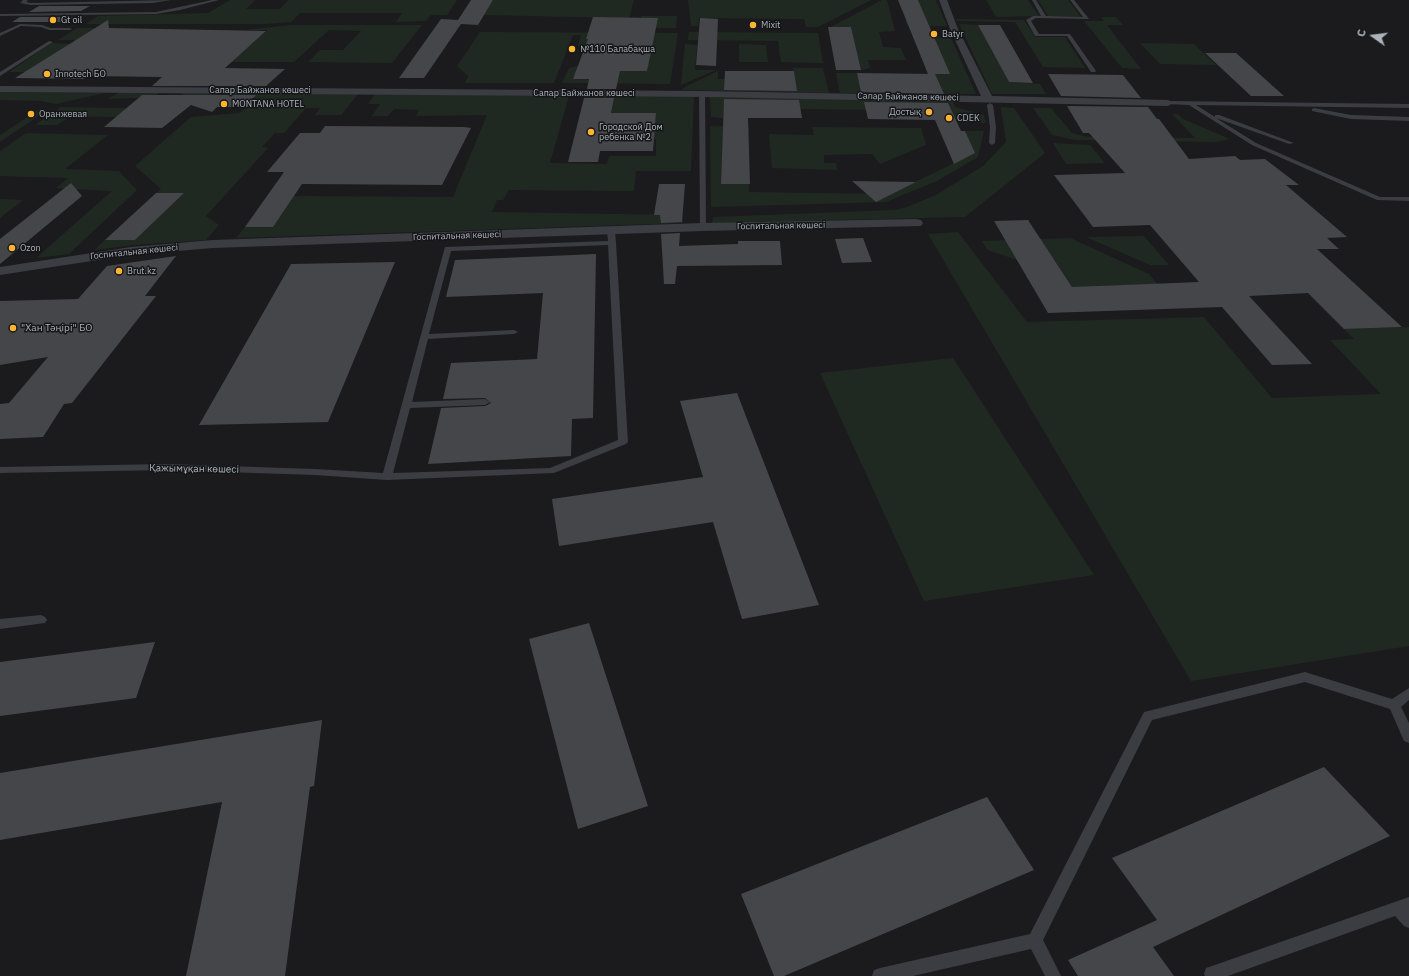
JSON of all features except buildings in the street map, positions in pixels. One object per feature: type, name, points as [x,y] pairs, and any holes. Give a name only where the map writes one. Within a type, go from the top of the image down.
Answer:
[{"type":"street","points":[[943,0],[954,28],[989,102]]},
{"type":"street","name":"Сапар Байжанов көшесі","points":[[0,89],[702,94],[989,102],[1168,103]]},
{"type":"street","name":"Госпитальная көшесі","points":[[0,271],[132,251],[214,244],[611,237],[703,227],[916,223]]},
{"type":"lane","points":[[26,0],[22,2],[39,4],[169,0]]},
{"type":"lane","points":[[0,15],[156,13],[217,0]]},
{"type":"lane","points":[[1034,0],[1045,18]]},
{"type":"lane","points":[[1072,0],[1087,18],[1035,18],[1028,20],[1037,35],[1068,35],[1094,71]]},
{"type":"lane","points":[[0,35],[20,25],[42,26],[49,29],[70,29]]},
{"type":"lane","points":[[0,74],[51,42]]},
{"type":"lane","points":[[702,94],[703,227]]},
{"type":"lane","points":[[989,102],[993,127],[992,143]]},
{"type":"lane","points":[[1168,103],[1409,106]]},
{"type":"lane","points":[[1192,104],[1254,144],[1379,199],[1409,199]]},
{"type":"lane","points":[[1294,105],[1352,117],[1409,119]]},
{"type":"lane","points":[[1207,114],[1222,117],[1291,142]]},
{"type":"lane","points":[[387,477],[448,249],[611,237]]},
{"type":"lane","name":"Қажымұқан көшесі","points":[[0,470],[166,467],[315,472],[387,477],[551,471],[623,442],[611,237]]},
{"type":"lane","points":[[425,337],[514,332]]},
{"type":"lane","points":[[407,404],[485,402]]},
{"type":"lane","points":[[0,624],[41,620]]},
{"type":"lane","points":[[1035,940],[1148,716],[1305,677],[1394,706],[1409,737]]},
{"type":"lane","points":[[1394,706],[1409,693]]},
{"type":"lane","points":[[1212,974],[1403,906],[1409,921]]},
{"type":"lane","points":[[880,976],[1035,940]]},
{"type":"lane","points":[[1035,940],[1053,976]]},
{"type":"shaded area","points":[[230,0],[255,0],[246,9],[280,9],[288,0],[457,0],[447,15],[431,15],[426,21],[396,22],[402,13],[300,13],[291,22],[265,24],[86,24],[98,16],[208,13]]},
{"type":"shaded area","points":[[493,0],[634,0],[627,26],[621,18],[484,15]]},
{"type":"shaded area","points":[[688,0],[871,0],[818,27],[806,27],[804,19],[699,18],[698,26],[691,26]]},
{"type":"shaded area","points":[[882,0],[887,0],[895,31],[879,32],[883,47],[901,48],[906,60],[868,60],[870,68],[861,70],[851,27],[831,27]]},
{"type":"shaded area","points":[[918,0],[936,0],[947,26],[908,26],[905,21],[927,22]]},
{"type":"shaded area","points":[[986,0],[1028,0],[1039,16],[996,17]]},
{"type":"shaded area","points":[[1038,0],[1068,0],[1081,17],[1048,16]]},
{"type":"shaded area","points":[[641,16],[677,16],[676,28],[639,28]]},
{"type":"shaded area","points":[[1101,17],[1116,17],[1123,25],[1107,25],[1141,69],[1122,68],[1084,21],[1104,21]]},
{"type":"shaded area","points":[[956,19],[1024,20],[1035,37],[1065,37],[1085,68],[1043,67],[1015,22],[957,21]]},
{"type":"shaded area","points":[[959,24],[978,25],[1009,82],[1040,84],[1046,94],[992,94]]},
{"type":"shaded area","points":[[291,25],[422,25],[392,63],[308,62],[320,50],[343,50],[361,31],[329,30],[294,62],[219,62],[221,51],[244,51],[267,30],[245,30]]},
{"type":"shaded area","points":[[77,28],[111,28],[99,35],[202,37],[213,30],[233,30],[217,42],[58,40]]},
{"type":"shaded area","name":"№110 Балабақша","points":[[480,32],[678,33],[670,84],[562,83],[569,68],[589,63],[585,75],[575,74],[573,79],[599,80],[602,71],[647,71],[648,62],[605,62],[609,51],[651,51],[652,44],[611,44],[613,35],[587,35],[586,39],[596,39],[593,50],[578,46],[581,35],[573,35],[554,83],[465,83],[468,76],[457,66]]},
{"type":"shaded area","points":[[689,32],[818,33],[823,63],[781,62],[778,41],[688,40]]},
{"type":"shaded area","points":[[933,37],[951,38],[976,94],[840,93],[836,73],[857,73],[859,82],[928,74],[949,74]]},
{"type":"shaded area","points":[[52,43],[71,44],[29,72],[9,72]]},
{"type":"shaded area","points":[[1140,43],[1194,44],[1216,65],[1160,64]]},
{"type":"shaded area","points":[[685,44],[697,45],[695,70],[716,70],[681,85]]},
{"type":"shaded area","points":[[739,44],[766,45],[768,62],[739,62]]},
{"type":"shaded area","points":[[793,68],[823,68],[829,93],[683,90],[683,88],[718,71],[718,79],[795,79]]},
{"type":"shaded area","points":[[0,92],[105,93],[56,104],[41,101],[0,100]]},
{"type":"shaded area","points":[[120,92],[159,92],[155,97],[108,99]]},
{"type":"shaded area","points":[[184,93],[358,94],[341,115],[315,115],[320,108],[306,108],[284,133],[275,133],[262,147],[268,148],[206,216],[219,225],[206,240],[134,245],[94,250],[105,240],[135,240],[183,194],[156,193],[161,189],[135,166],[191,117],[240,113],[256,98],[178,97]]},
{"type":"shaded area","points":[[375,94],[569,96],[550,163],[607,164],[609,156],[656,156],[656,139],[605,139],[655,125],[656,113],[611,113],[613,104],[583,104],[585,96],[694,97],[691,171],[636,171],[634,191],[509,190],[503,200],[497,200],[492,212],[682,215],[683,223],[236,238],[245,227],[273,227],[294,196],[453,197],[487,115],[416,116],[419,110],[394,109],[388,116],[372,116],[380,104],[368,104]]},
{"type":"shaded area","points":[[710,97],[953,101],[955,107],[984,115],[986,123],[957,122],[951,111],[724,108],[723,118],[711,117]]},
{"type":"shaded area","points":[[61,107],[167,109],[173,119],[165,126],[142,125],[150,118],[71,116],[57,125],[35,125]]},
{"type":"shaded area","points":[[1001,107],[1014,108],[1045,153],[965,217],[712,223],[713,217],[895,210],[907,207],[936,195],[983,166],[1006,142]]},
{"type":"shaded area","points":[[41,108],[46,111],[0,142],[0,135]]},
{"type":"shaded area","points":[[1033,108],[1051,108],[1072,133],[1088,137],[1195,138],[1172,114],[1178,114],[1183,119],[1230,139],[1217,142],[1075,140],[1052,135]]},
{"type":"shaded area","points":[[710,126],[749,127],[749,131],[723,131],[721,184],[749,184],[749,192],[884,194],[894,192],[971,155],[973,153],[965,131],[984,131],[978,157],[937,181],[886,202],[711,207]]},
{"type":"shaded area","points":[[812,127],[921,128],[926,145],[880,164],[872,154],[824,155],[824,163],[836,163],[837,170],[772,168],[769,134],[814,135]]},
{"type":"shaded area","points":[[26,133],[108,135],[65,169],[119,171],[137,190],[69,254],[36,258],[112,191],[56,188],[68,178],[0,176],[0,151]]},
{"type":"shaded area","points":[[1053,143],[1090,145],[1105,163],[1066,164]]},
{"type":"shaded area","points":[[0,199],[23,200],[0,218]]},
{"type":"shaded area","points":[[958,232],[1027,322],[1204,317],[1272,398],[1381,394],[1330,340],[1354,339],[1344,329],[1409,327],[1409,646],[1191,681],[928,234]]},
{"type":"shaded area","points":[[1144,236],[1169,265],[1150,265],[1086,237]]},
{"type":"shaded area","points":[[1070,238],[1149,274],[1157,284],[1098,286],[1078,296],[1054,259],[1017,260],[988,250],[982,241]]},
{"type":"shaded area","points":[[953,358],[1094,575],[924,601],[820,373]]},
{"type":"place","name":"Gt oil","points":[[53,20]]},
{"type":"place","name":"Mixit","points":[[753,25]]},
{"type":"place","name":"Batyr","points":[[934,34]]},
{"type":"place","name":"№110 Балабақша","points":[[572,49]]},
{"type":"place","name":"Innotech БО","points":[[47,74]]},
{"type":"place","name":"MONTANA HOTEL","points":[[224,104]]},
{"type":"place","name":"Достық","points":[[929,112]]},
{"type":"place","name":"Оранжевая","points":[[31,114]]},
{"type":"place","name":"CDEK","points":[[949,118]]},
{"type":"place","name":"Городской Дом ребенка №2","points":[[591,132]]},
{"type":"place","name":"Ozon","points":[[12,248]]},
{"type":"place","name":"Brut.kz","points":[[119,271]]},
{"type":"place","name":"\"Хан Тәңірі\" БО","points":[[13,328]]}]
